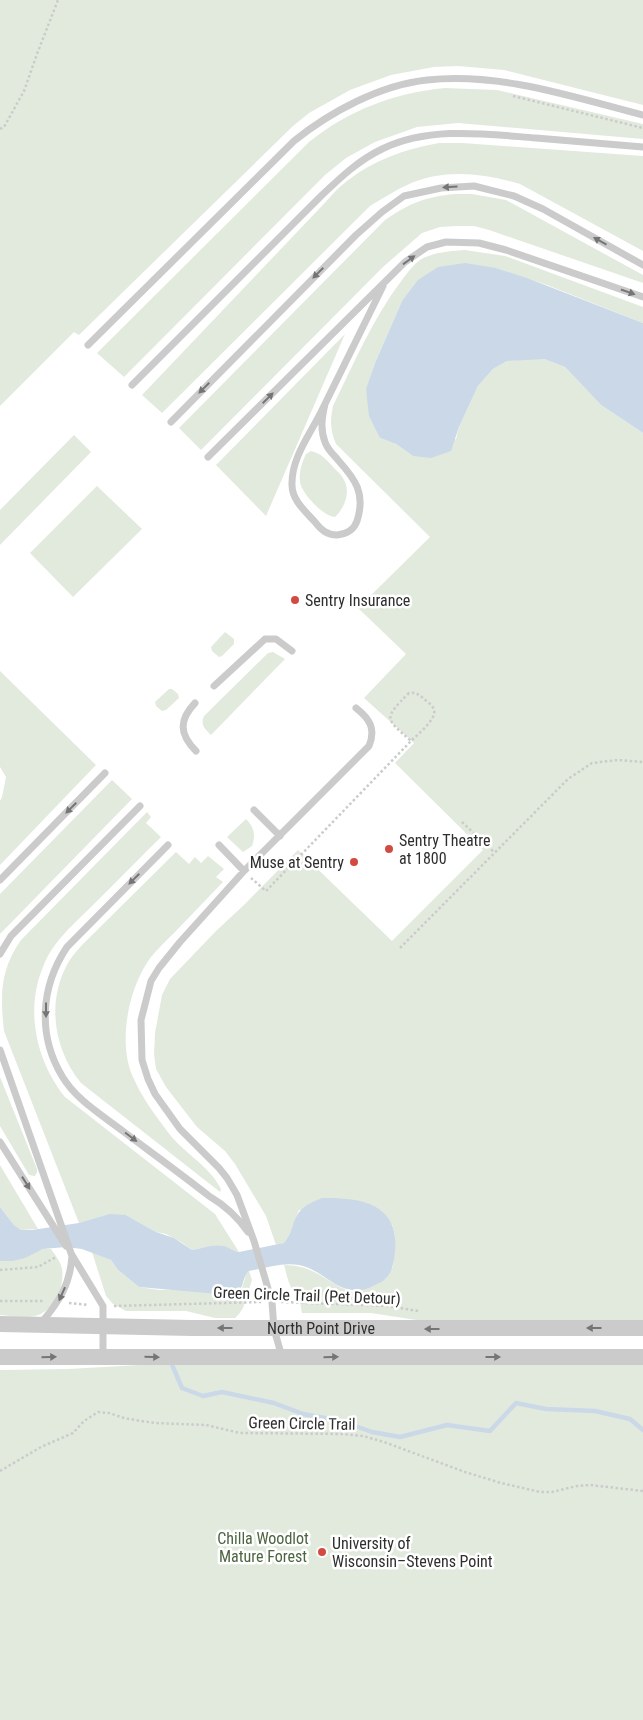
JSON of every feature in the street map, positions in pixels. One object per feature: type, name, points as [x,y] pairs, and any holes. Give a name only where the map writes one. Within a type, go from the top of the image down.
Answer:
[{"type":"street","name":"North Point Drive","points":[[0,1324],[274,1329],[643,1328]]},
{"type":"street","name":"North Point Drive","points":[[0,1357],[643,1357]]},
{"type":"lane","points":[[88,345],[294,141],[315,124],[366,98],[393,88],[426,80],[462,79],[503,82],[553,92],[643,115]]},
{"type":"lane","points":[[132,385],[322,195],[365,158],[384,148],[404,140],[430,135],[458,134],[643,147]]},
{"type":"lane","points":[[171,422],[356,235],[404,196],[440,188],[474,186],[514,196],[543,209],[643,265]]},
{"type":"lane","points":[[208,457],[405,262],[427,247],[446,242],[480,243],[506,250],[643,297]]},
{"type":"lane","points":[[325,404],[322,417],[324,440],[331,452],[353,477],[358,486],[360,498],[355,526],[346,534],[331,534],[321,530],[296,501],[292,487],[294,468],[302,448],[386,281]]},
{"type":"lane","points":[[214,686],[265,640],[281,642],[292,652]]},
{"type":"lane","points":[[195,703],[185,714],[183,727],[187,741],[196,751]]},
{"type":"lane","points":[[282,1358],[274,1329],[272,1302],[254,1241],[237,1194],[228,1178],[180,1129],[155,1094],[142,1060],[141,1020],[151,981],[159,968],[244,871],[369,746],[373,736],[371,724],[365,715],[356,708]]},
{"type":"lane","points":[[0,880],[105,773]]},
{"type":"lane","points":[[0,954],[11,936],[140,806]]},
{"type":"lane","points":[[254,810],[280,836]]},
{"type":"lane","points":[[168,845],[67,946],[58,961],[46,993],[46,1027],[50,1047],[62,1077],[82,1100],[225,1206],[238,1218],[254,1241]]},
{"type":"lane","points":[[220,845],[244,871]]},
{"type":"lane","points":[[0,1050],[72,1256],[69,1276],[58,1302],[39,1325]]},
{"type":"lane","points":[[0,1142],[103,1306],[103,1356]]},
{"type":"path","points":[[0,129],[4,127],[24,91],[58,0]]},
{"type":"path","points":[[244,871],[266,891],[432,720],[434,714],[432,707],[418,694],[412,692],[393,710],[390,717],[391,723],[411,741]]},
{"type":"path","points":[[400,948],[568,778],[592,763],[618,760],[643,762]]},
{"type":"path","points":[[462,822],[494,852]]},
{"type":"path","points":[[0,1270],[38,1267],[56,1257]]},
{"type":"path","name":"Green Circle Trail (Pet Detour)","points":[[0,1301],[58,1302],[103,1306],[272,1302],[388,1306],[421,1312]]},
{"type":"path","name":"Green Circle Trail","points":[[0,1471],[41,1447],[73,1433],[84,1421],[98,1412],[141,1421],[206,1425],[240,1433],[344,1434],[363,1436],[464,1472],[540,1492],[552,1492],[590,1485],[643,1491]]},
{"type":"green space","points":[[0,0],[643,0],[643,105],[504,70],[458,66],[434,67],[391,75],[350,90],[309,113],[293,126],[79,335],[74,332],[0,406]]},
{"type":"green space","points":[[445,88],[497,90],[643,124],[643,139],[458,123],[417,127],[375,142],[346,158],[325,175],[124,377],[97,353],[309,142],[340,121],[373,105],[408,94]]},
{"type":"green space","points":[[439,143],[463,143],[643,156],[643,251],[520,184],[492,177],[463,174],[435,176],[421,180],[402,187],[370,206],[162,413],[142,395],[343,184],[368,167],[390,156]]},
{"type":"green space","points":[[455,194],[472,194],[506,200],[643,275],[643,283],[489,230],[474,226],[440,227],[422,233],[383,267],[201,450],[179,428],[385,220],[402,209],[418,202]]},
{"type":"green space","points":[[465,250],[505,256],[643,307],[643,323],[547,285],[496,268],[402,301],[375,363],[366,390],[380,438],[396,444],[413,456],[456,439],[459,427],[478,386],[493,369],[507,361],[544,359],[565,367],[601,405],[643,433],[643,1320],[423,1321],[371,1313],[302,1313],[299,1296],[291,1287],[284,1265],[313,1271],[344,1289],[353,1292],[393,1267],[395,1236],[392,1224],[299,1210],[288,1239],[284,1243],[276,1245],[266,1216],[235,1164],[225,1151],[197,1127],[166,1087],[156,1069],[154,1054],[155,1033],[162,995],[170,979],[298,850],[392,941],[483,850],[395,763],[414,743],[364,698],[406,654],[358,608],[430,537],[336,444],[331,425],[333,406],[356,357],[382,310],[406,275],[415,264],[425,257],[442,252]]},
{"type":"green space","points":[[345,334],[266,516],[216,465]]},
{"type":"green space","points":[[74,435],[91,452],[0,545],[0,510]]},
{"type":"green space","points":[[311,451],[327,460],[341,475],[346,485],[346,500],[335,517],[319,509],[301,486],[300,474],[302,464],[306,454]]},
{"type":"green space","points":[[97,486],[142,529],[73,597],[30,553]]},
{"type":"green space","points":[[225,632],[234,639],[234,644],[219,657],[212,651],[211,647]]},
{"type":"green space","points":[[273,652],[285,659],[211,735],[203,724],[204,716],[268,653]]},
{"type":"green space","points":[[0,671],[96,765],[0,865],[0,801],[6,777],[0,767]]},
{"type":"green space","points":[[169,689],[178,694],[179,698],[166,710],[162,711],[156,706],[155,702]]},
{"type":"green space","points":[[112,780],[132,799],[0,934],[0,894]]},
{"type":"green space","points":[[147,812],[151,817],[146,823],[161,837],[65,933],[47,958],[38,983],[35,1000],[34,1018],[36,1035],[47,1068],[65,1097],[215,1214],[239,1252],[219,1246],[192,1250],[166,1234],[156,1232],[126,1215],[79,1223],[4,1031],[2,994],[5,972],[21,940]]},
{"type":"green space","points":[[246,819],[251,825],[254,838],[252,846],[243,852],[227,837]]},
{"type":"green space","points":[[176,852],[189,864],[195,857],[201,863],[208,856],[224,869],[216,877],[223,882],[157,950],[143,969],[131,998],[126,1031],[126,1048],[128,1063],[133,1077],[148,1105],[173,1139],[210,1173],[221,1189],[220,1192],[81,1083],[64,1056],[56,1025],[55,1009],[57,994],[61,978],[71,958]]},
{"type":"green space","points":[[0,1077],[37,1169],[35,1176],[29,1175],[0,1126]]},
{"type":"green space","points":[[0,1165],[38,1229],[21,1230],[14,1225],[0,1207]]},
{"type":"green space","points":[[43,1249],[51,1249],[62,1269],[62,1283],[56,1298],[47,1310],[35,1316],[0,1315],[0,1261],[22,1258]]},
{"type":"green space","points":[[92,1252],[111,1260],[118,1270],[139,1287],[159,1290],[242,1288],[249,1271],[252,1280],[243,1308],[235,1318],[215,1318],[186,1311],[126,1311],[113,1304],[106,1296]]},
{"type":"green space","name":"Chilla Woodlot Mature Forest","points":[[282,1357],[643,1357],[643,1720],[0,1720],[0,1370],[68,1369]]},
{"type":"water","points":[[465,263],[496,268],[527,278],[643,323],[643,433],[601,405],[565,367],[544,359],[507,361],[493,369],[478,386],[459,427],[451,451],[431,458],[413,456],[396,444],[380,438],[369,416],[366,389],[375,363],[402,301],[418,280],[438,267]]},
{"type":"water","points":[[322,1198],[350,1199],[363,1202],[374,1206],[384,1213],[391,1222],[395,1235],[394,1259],[390,1273],[383,1281],[363,1290],[353,1290],[336,1284],[309,1268],[293,1264],[280,1265],[249,1271],[241,1288],[229,1295],[139,1287],[118,1270],[111,1260],[82,1249],[66,1247],[43,1249],[25,1258],[13,1261],[0,1261],[0,1207],[14,1225],[21,1230],[79,1223],[110,1214],[126,1215],[156,1232],[174,1238],[192,1250],[208,1246],[224,1246],[239,1252],[284,1243],[299,1212],[310,1203]]},
{"type":"waterway","points":[[170,1360],[182,1388],[203,1396],[222,1392],[274,1403],[303,1414],[341,1421],[372,1432],[400,1437],[447,1425],[490,1431],[516,1403],[546,1409],[595,1411],[630,1419],[643,1430]]},
{"type":"place","name":"Sentry Insurance","points":[[295,600]]},
{"type":"place","name":"Sentry Theatre at 1800","points":[[389,849]]},
{"type":"place","name":"Muse at Sentry","points":[[354,862]]},
{"type":"place","name":"University of Wisconsin–Stevens Point","points":[[322,1552]]}]
